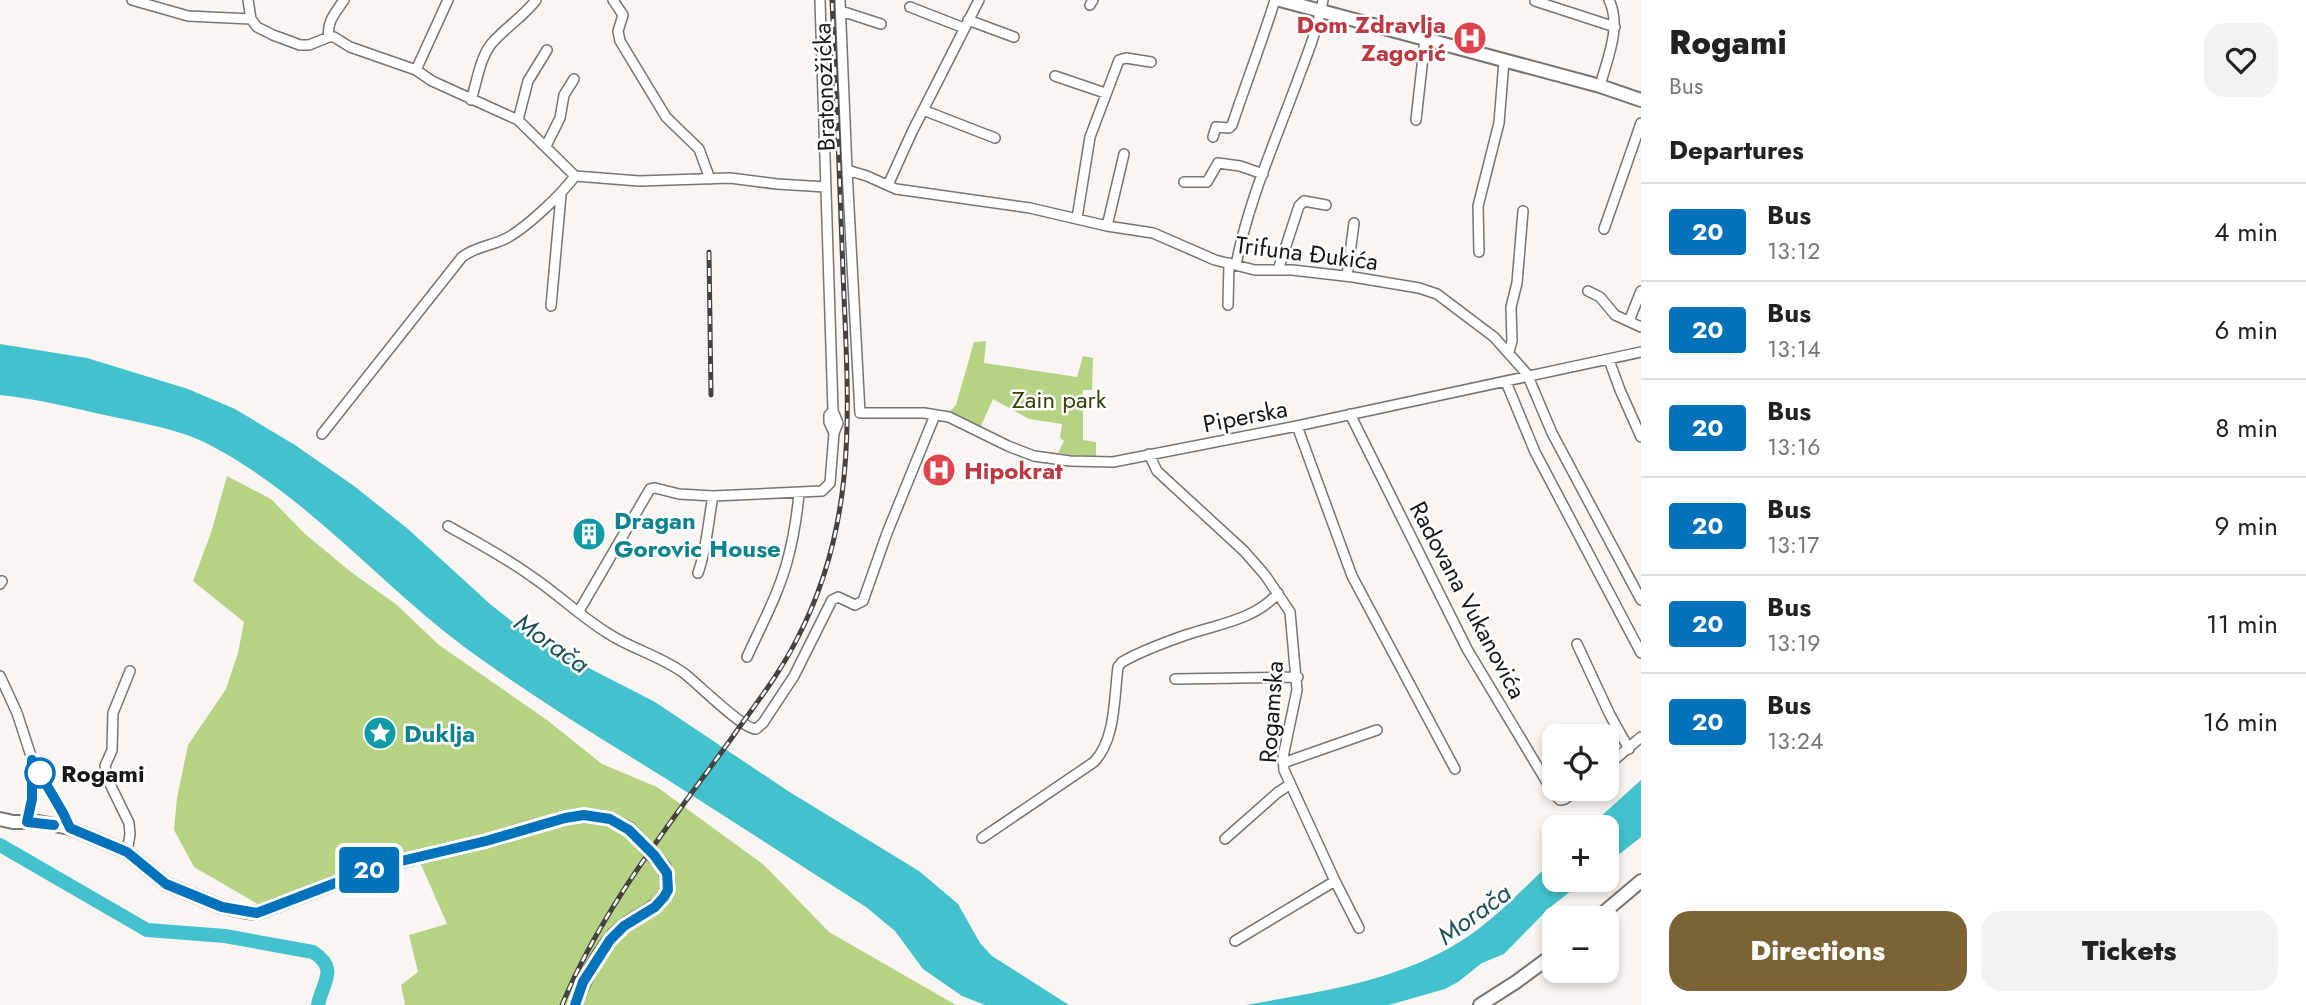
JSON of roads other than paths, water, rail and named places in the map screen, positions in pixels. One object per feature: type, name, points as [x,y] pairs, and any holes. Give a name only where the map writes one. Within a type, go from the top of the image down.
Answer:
[{"type":"street","points":[[132,0],[188,16],[251,19]]},
{"type":"street","points":[[248,0],[251,19],[257,27],[300,45],[334,37],[350,47],[416,70],[432,81],[518,120],[575,176],[639,181],[730,178],[826,187]]},
{"type":"street","points":[[329,37],[331,19],[344,0]]},
{"type":"street","points":[[416,70],[448,0]]},
{"type":"street","points":[[471,100],[482,62],[491,44],[518,21],[536,0]]},
{"type":"street","points":[[613,0],[623,15],[618,31],[620,41],[666,117],[699,149],[710,179]]},
{"type":"street","points":[[579,611],[650,489],[713,496],[799,493],[822,491],[828,487],[832,474],[834,433],[829,422],[834,411],[820,0]]},
{"type":"street","name":"Bratonožićka","points":[[840,0],[847,170],[888,185]]},
{"type":"street","points":[[888,185],[979,0]]},
{"type":"street","points":[[1213,137],[1216,127],[1228,128],[1232,125],[1278,0],[1322,6],[1425,39],[1600,86],[1641,100]]},
{"type":"street","points":[[1600,86],[1615,27],[1614,10],[1609,0]]},
{"type":"street","points":[[1535,1],[1615,27]]},
{"type":"street","points":[[1228,306],[1232,264],[1322,6]]},
{"type":"street","points":[[910,7],[1014,37]]},
{"type":"street","points":[[841,11],[881,24]]},
{"type":"street","points":[[1416,120],[1425,39]]},
{"type":"street","points":[[518,120],[528,81],[547,50]]},
{"type":"street","points":[[1077,218],[1090,137],[1119,60],[1126,58],[1151,62]]},
{"type":"street","points":[[1479,253],[1478,206],[1499,123],[1504,61]]},
{"type":"street","points":[[1055,76],[1105,93]]},
{"type":"street","points":[[545,146],[560,118],[564,95],[574,79]]},
{"type":"street","points":[[923,110],[995,138]]},
{"type":"street","points":[[1604,229],[1641,123]]},
{"type":"street","points":[[1107,226],[1124,154]]},
{"type":"street","points":[[1184,182],[1207,182],[1218,163],[1240,166],[1263,174]]},
{"type":"street","name":"Piperska","points":[[847,170],[857,413],[924,413],[949,417],[1018,451],[1049,459],[1101,463],[1297,426],[1641,352]]},
{"type":"street","points":[[322,434],[462,257],[471,250],[508,238],[561,195],[575,176]]},
{"type":"street","name":"Trifuna Đukića","points":[[888,185],[896,189],[1030,208],[1107,226],[1153,233],[1215,260],[1255,270],[1347,276],[1419,288],[1437,294],[1509,352],[1529,377],[1552,433],[1641,600]]},
{"type":"street","points":[[551,306],[561,195]]},
{"type":"street","points":[[1278,270],[1302,202],[1326,205]]},
{"type":"street","points":[[1509,352],[1512,341],[1511,307],[1517,282],[1523,211]]},
{"type":"street","points":[[1347,276],[1354,223]]},
{"type":"street","points":[[1588,291],[1600,297],[1615,315],[1641,327]]},
{"type":"street","points":[[1629,321],[1641,291]]},
{"type":"street","points":[[1609,360],[1641,437]]},
{"type":"street","points":[[1506,382],[1535,452],[1641,653]]},
{"type":"street","name":"Radovana Vukanovića","points":[[1350,414],[1467,649],[1542,773]]},
{"type":"street","points":[[448,526],[528,573],[591,623],[620,641],[681,671],[734,718],[750,729],[756,729],[763,723],[794,677],[832,600],[838,597],[855,604],[863,601],[887,533],[935,415]]},
{"type":"street","points":[[1297,426],[1352,576],[1455,769]]},
{"type":"street","name":"Rogamska","points":[[1149,454],[1157,471],[1244,551],[1278,593],[1292,616],[1298,677],[1283,763],[1289,785],[1359,928]]},
{"type":"street","points":[[747,657],[787,563],[799,493]]},
{"type":"street","points":[[698,573],[704,555],[713,496]]},
{"type":"street","points":[[982,838],[1100,756],[1110,732],[1118,667],[1122,662],[1181,636],[1250,613],[1270,603],[1278,593]]},
{"type":"street","points":[[1577,644],[1629,749]]},
{"type":"street","points":[[127,852],[129,823],[108,780],[105,766],[112,750],[113,712],[130,671]]},
{"type":"street","points":[[0,676],[17,713],[32,760],[70,828]]},
{"type":"street","points":[[1175,679],[1298,677]]},
{"type":"street","points":[[1283,763],[1377,730]]},
{"type":"street","points":[[1619,756],[1641,737]]},
{"type":"street","points":[[27,822],[32,799],[32,760]]},
{"type":"street","points":[[1225,839],[1289,785]]},
{"type":"street","points":[[0,819],[70,828],[127,852],[166,884],[222,907],[257,913],[380,866],[486,841],[565,818],[584,815],[610,819],[629,830],[659,861],[668,880],[668,890],[655,907],[624,926],[610,940],[583,982],[575,1005]]},
{"type":"street","points":[[1235,941],[1335,881]]},
{"type":"street","points":[[1611,906],[1641,881]]},
{"type":"street","points":[[1480,1005],[1542,963]]},
{"type":"water","points":[[0,344],[87,358],[188,389],[235,409],[295,445],[354,486],[408,529],[490,604],[523,630],[550,648],[655,702],[788,791],[919,871],[958,904],[980,943],[992,956],[1069,1005],[985,1005],[962,996],[923,969],[895,931],[866,907],[552,707],[467,649],[312,515],[246,466],[210,445],[176,431],[57,404],[0,395]]},
{"type":"water","points":[[1641,780],[1641,837],[1619,854],[1619,815],[1602,815]]},
{"type":"water","points":[[1542,871],[1542,892],[1570,892],[1552,906],[1542,906],[1542,915],[1504,954],[1482,963],[1445,989],[1389,1005],[1246,1005],[1357,983],[1411,966],[1461,941]]},
{"type":"waterway","points":[[0,845],[147,930],[225,936],[313,952],[321,958],[327,970],[318,1005]]},
{"type":"railway","points":[[562,1005],[578,969],[617,901],[782,665],[817,594],[831,549],[841,504],[847,414],[832,0]]},
{"type":"railway","points":[[709,252],[711,395]]},
{"type":"place","name":"Dom Zdravlja Zagorić","points":[[1470,38]]},
{"type":"place","name":"Hipokrat","points":[[939,470]]},
{"type":"place","name":"Dragan Gorovic House","points":[[589,534]]},
{"type":"place","name":"Duklja","points":[[380,733]]},
{"type":"place","name":"Rogami","points":[[40,773]]},
{"type":"park label","name":"Zain park","points":[[1059,399]]},
{"type":"water label","name":"Morača","points":[[552,643]]},
{"type":"water label","name":"Morača","points":[[1474,914]]}]
